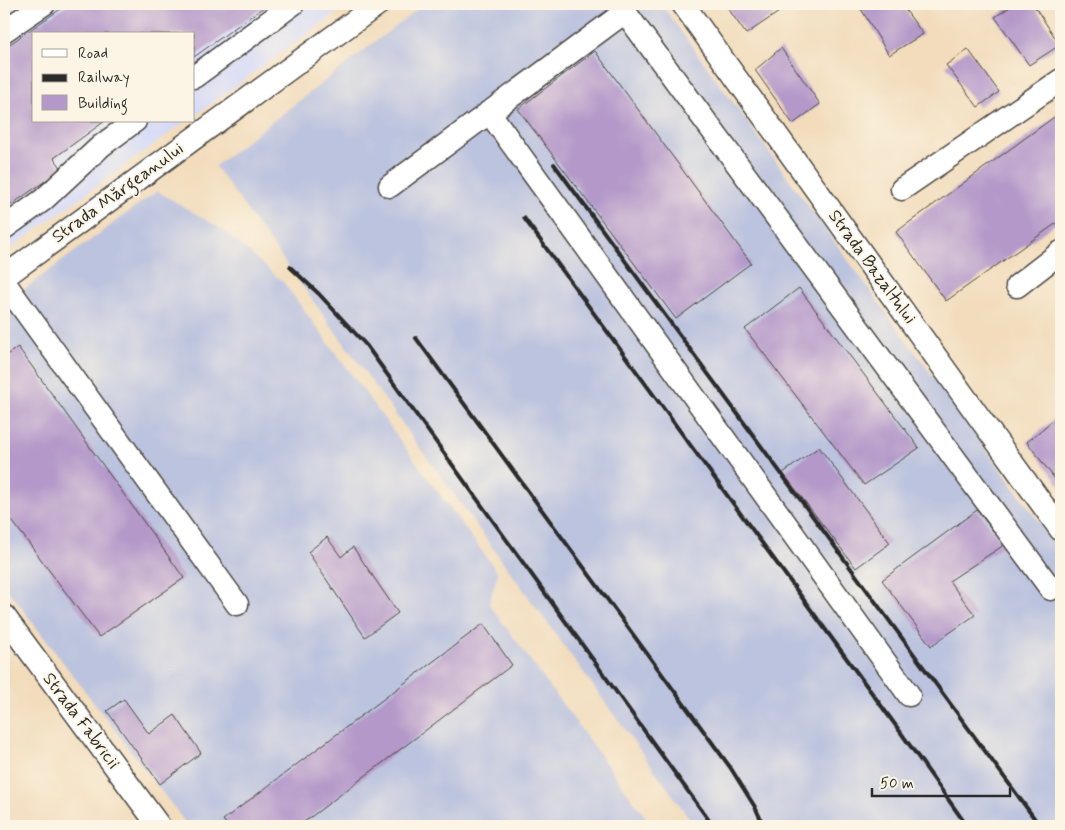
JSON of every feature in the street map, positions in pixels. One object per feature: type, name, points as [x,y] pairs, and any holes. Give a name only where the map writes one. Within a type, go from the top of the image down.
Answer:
[{"type":"street","points":[[4,31],[44,4]]},
{"type":"street","points":[[195,76],[293,4]]},
{"type":"street","name":"Strada Mărgeanului","points":[[4,277],[378,4]]},
{"type":"street","name":"Strada Bazaltului","points":[[683,4],[1061,530]]},
{"type":"street","points":[[390,186],[489,112],[622,8],[1051,589]]},
{"type":"street","points":[[902,189],[1061,80]]},
{"type":"street","points":[[489,112],[909,695]]},
{"type":"street","points":[[4,228],[43,200],[101,146],[134,122]]},
{"type":"street","points":[[1017,286],[1061,252]]},
{"type":"street","points":[[4,282],[237,604]]},
{"type":"street","name":"Strada Fabricii","points":[[4,616],[159,826]]},
{"type":"shaded area","points":[[4,4],[349,4],[195,115],[195,32],[32,32],[32,122],[185,122],[4,253]]},
{"type":"shaded area","points":[[424,4],[661,4],[1061,552],[1061,826],[695,826],[215,166]]},
{"type":"shaded area","points":[[157,191],[223,230],[284,283],[498,573],[489,604],[652,826],[188,826],[4,585],[4,304]]},
{"type":"building","points":[[68,4],[268,4],[195,56],[195,32],[32,32],[32,122],[104,122],[54,158],[62,169],[4,210],[4,48]]},
{"type":"building","points":[[725,4],[791,4],[746,34]]},
{"type":"building","points":[[858,4],[901,4],[923,34],[889,55]]},
{"type":"building","points":[[1014,4],[1033,4],[1060,45],[1029,65],[995,17]]},
{"type":"building","points":[[781,48],[820,104],[793,124],[755,70]]},
{"type":"building","points":[[968,49],[999,92],[978,107],[946,65]]},
{"type":"building","points":[[595,51],[751,263],[676,319],[518,109]]},
{"type":"building","points":[[1061,112],[1061,220],[946,301],[896,232]]},
{"type":"building","points":[[799,288],[919,448],[864,485],[745,329]]},
{"type":"building","points":[[18,347],[184,578],[99,637],[4,510],[4,357]]},
{"type":"building","points":[[1059,415],[1061,418],[1061,487],[1027,442]]},
{"type":"building","points":[[819,447],[890,543],[856,568],[783,473]]},
{"type":"building","points":[[977,510],[1004,545],[949,581],[975,615],[931,646],[882,580]]},
{"type":"building","points":[[327,537],[341,557],[353,547],[398,613],[365,637],[308,552]]},
{"type":"building","points":[[483,624],[512,665],[299,826],[228,826],[223,820]]},
{"type":"building","points":[[124,699],[149,734],[175,715],[201,753],[160,784],[107,711]]},
{"type":"railway","points":[[554,164],[1040,826]]},
{"type":"railway","points":[[524,218],[899,730],[967,826]]},
{"type":"railway","points":[[290,267],[319,294],[366,345],[713,826]]},
{"type":"railway","points":[[416,338],[730,767],[755,807],[764,826]]}]
